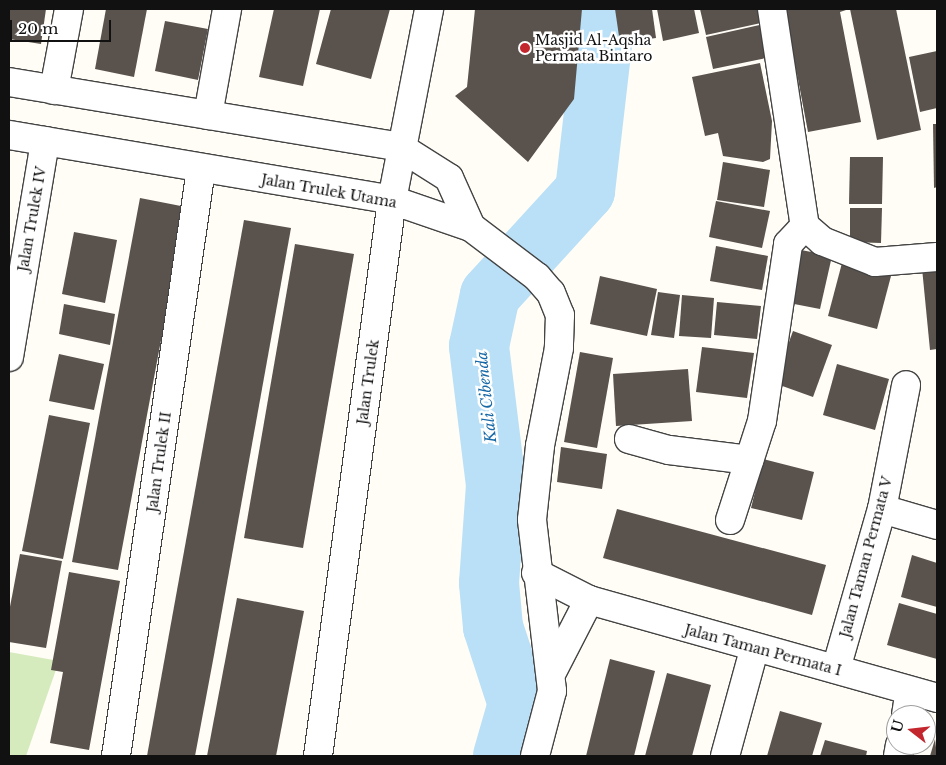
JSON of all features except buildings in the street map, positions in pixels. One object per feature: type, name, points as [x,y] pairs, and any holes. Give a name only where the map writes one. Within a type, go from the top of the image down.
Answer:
[{"type":"street","points":[[54,90],[69,9]]},
{"type":"street","points":[[208,115],[226,9]]},
{"type":"street","name":"Jalan Trulek","points":[[318,756],[392,200],[400,147],[429,9]]},
{"type":"street","points":[[772,9],[805,226],[822,241],[875,262],[937,257]]},
{"type":"street","points":[[9,82],[400,147],[449,178],[480,235],[537,277],[560,315],[532,520],[536,573],[552,670],[547,719],[535,756]]},
{"type":"street","name":"Jalan Trulek Utama","points":[[9,135],[392,200],[480,235]]},
{"type":"street","name":"Jalan Trulek IV","points":[[9,356],[45,141]]},
{"type":"street","name":"Jalan Trulek II","points":[[116,756],[201,169]]},
{"type":"street","points":[[730,520],[762,421],[788,244],[805,226]]},
{"type":"street","name":"Jalan Taman Permata V","points":[[836,669],[882,509],[906,385]]},
{"type":"street","points":[[629,439],[668,450],[749,460]]},
{"type":"street","points":[[882,509],[937,525]]},
{"type":"street","name":"Jalan Taman Permata I","points":[[536,573],[590,600],[754,650],[836,669],[908,703],[937,698]]},
{"type":"street","points":[[552,670],[590,600]]},
{"type":"street","points":[[725,756],[754,650]]},
{"type":"green space","points":[[9,652],[59,661],[26,756],[9,756]]},
{"type":"waterway","name":"Kali Cibenda","points":[[503,756],[518,704],[493,627],[489,583],[496,485],[479,346],[490,295],[585,191],[606,9]]},
{"type":"place","name":"Masjid Al-Aqsha Permata Bintaro","points":[[525,48]]}]
